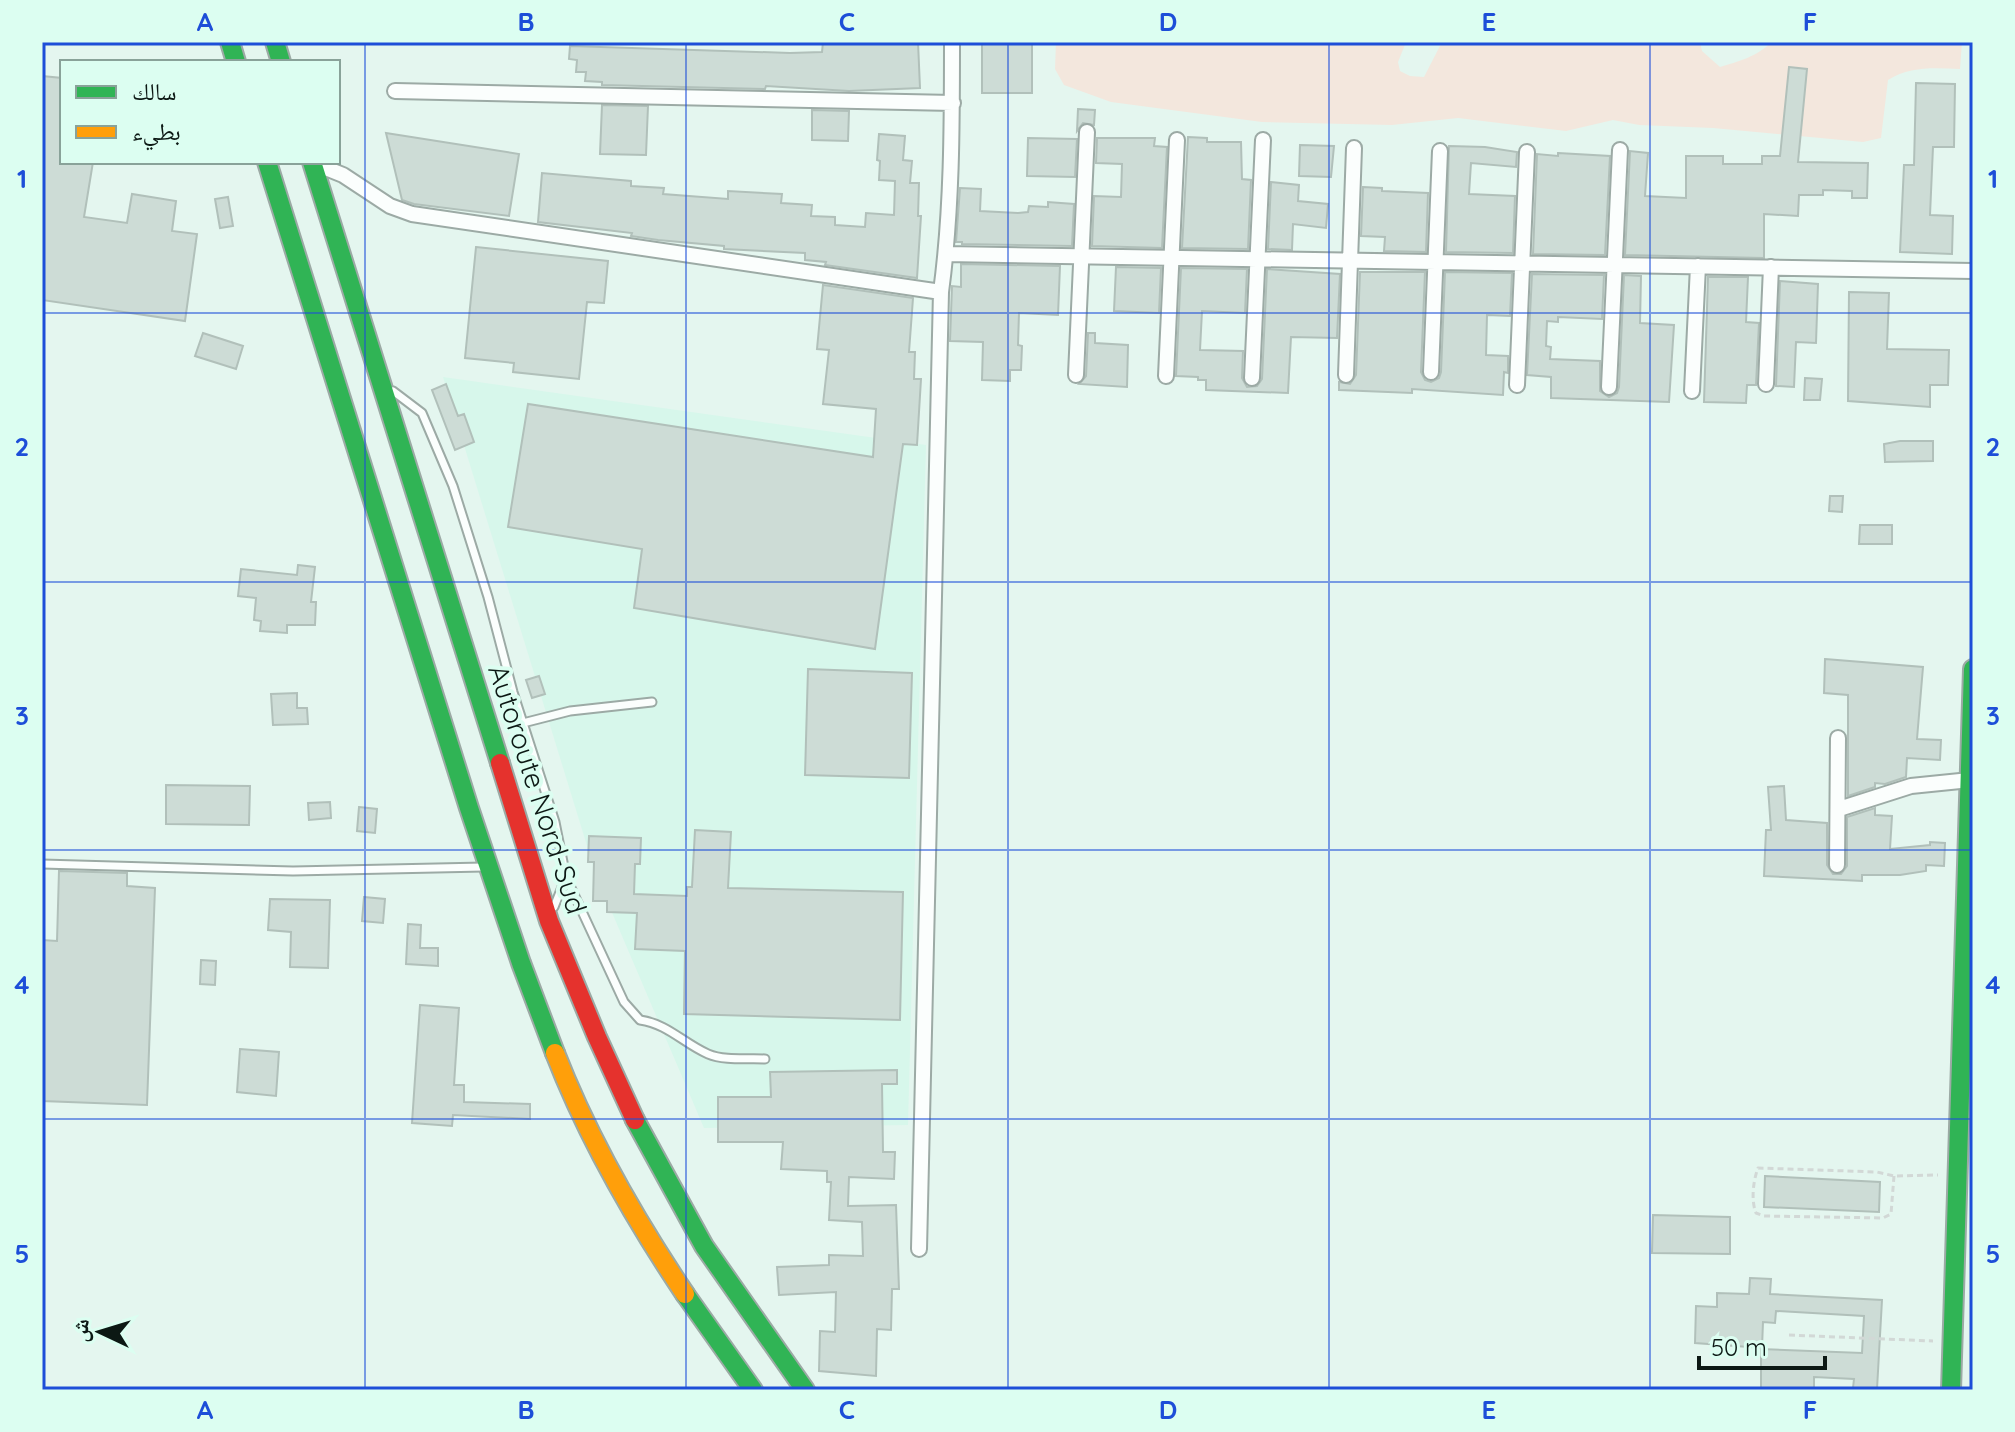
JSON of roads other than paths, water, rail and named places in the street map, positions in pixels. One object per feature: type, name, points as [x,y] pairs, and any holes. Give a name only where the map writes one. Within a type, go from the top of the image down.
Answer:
[{"type":"main road","points":[[268,164],[489,867],[560,1066],[605,1159],[653,1245],[714,1338],[753,1390]]},
{"type":"main road","name":"Autoroute Nord-Sud","points":[[313,164],[549,921],[589,1021],[634,1119],[691,1225],[754,1322],[805,1390]]},
{"type":"main road","points":[[1951,1390],[1958,1173],[1968,1063],[1973,669]]},
{"type":"street","points":[[919,1249],[941,292],[946,254],[953,103],[952,42]]},
{"type":"street","points":[[395,91],[953,103]]},
{"type":"street","points":[[1076,375],[1087,132]]},
{"type":"street","points":[[1166,376],[1177,140]]},
{"type":"street","points":[[1252,378],[1263,140]]},
{"type":"street","points":[[1346,375],[1354,148]]},
{"type":"street","points":[[1609,387],[1620,150]]},
{"type":"street","points":[[1431,372],[1440,151]]},
{"type":"street","points":[[1517,385],[1527,152]]},
{"type":"street","points":[[316,164],[343,175],[390,206],[412,214],[941,292]]},
{"type":"street","points":[[946,254],[1973,271]]},
{"type":"street","points":[[1692,391],[1698,266]]},
{"type":"street","points":[[1766,384],[1771,267]]},
{"type":"street","points":[[1837,865],[1838,738]]},
{"type":"street","points":[[1839,809],[1911,786],[1970,780]]},
{"type":"lane","points":[[381,381],[422,413],[453,486],[555,822],[566,877],[624,1002],[640,1020],[669,1028],[688,1044],[712,1056],[765,1059]]},
{"type":"lane","points":[[523,723],[570,711],[652,702]]},
{"type":"lane","points":[[42,864],[293,871],[489,867]]},
{"type":"lane","points":[[549,921],[566,877]]}]
